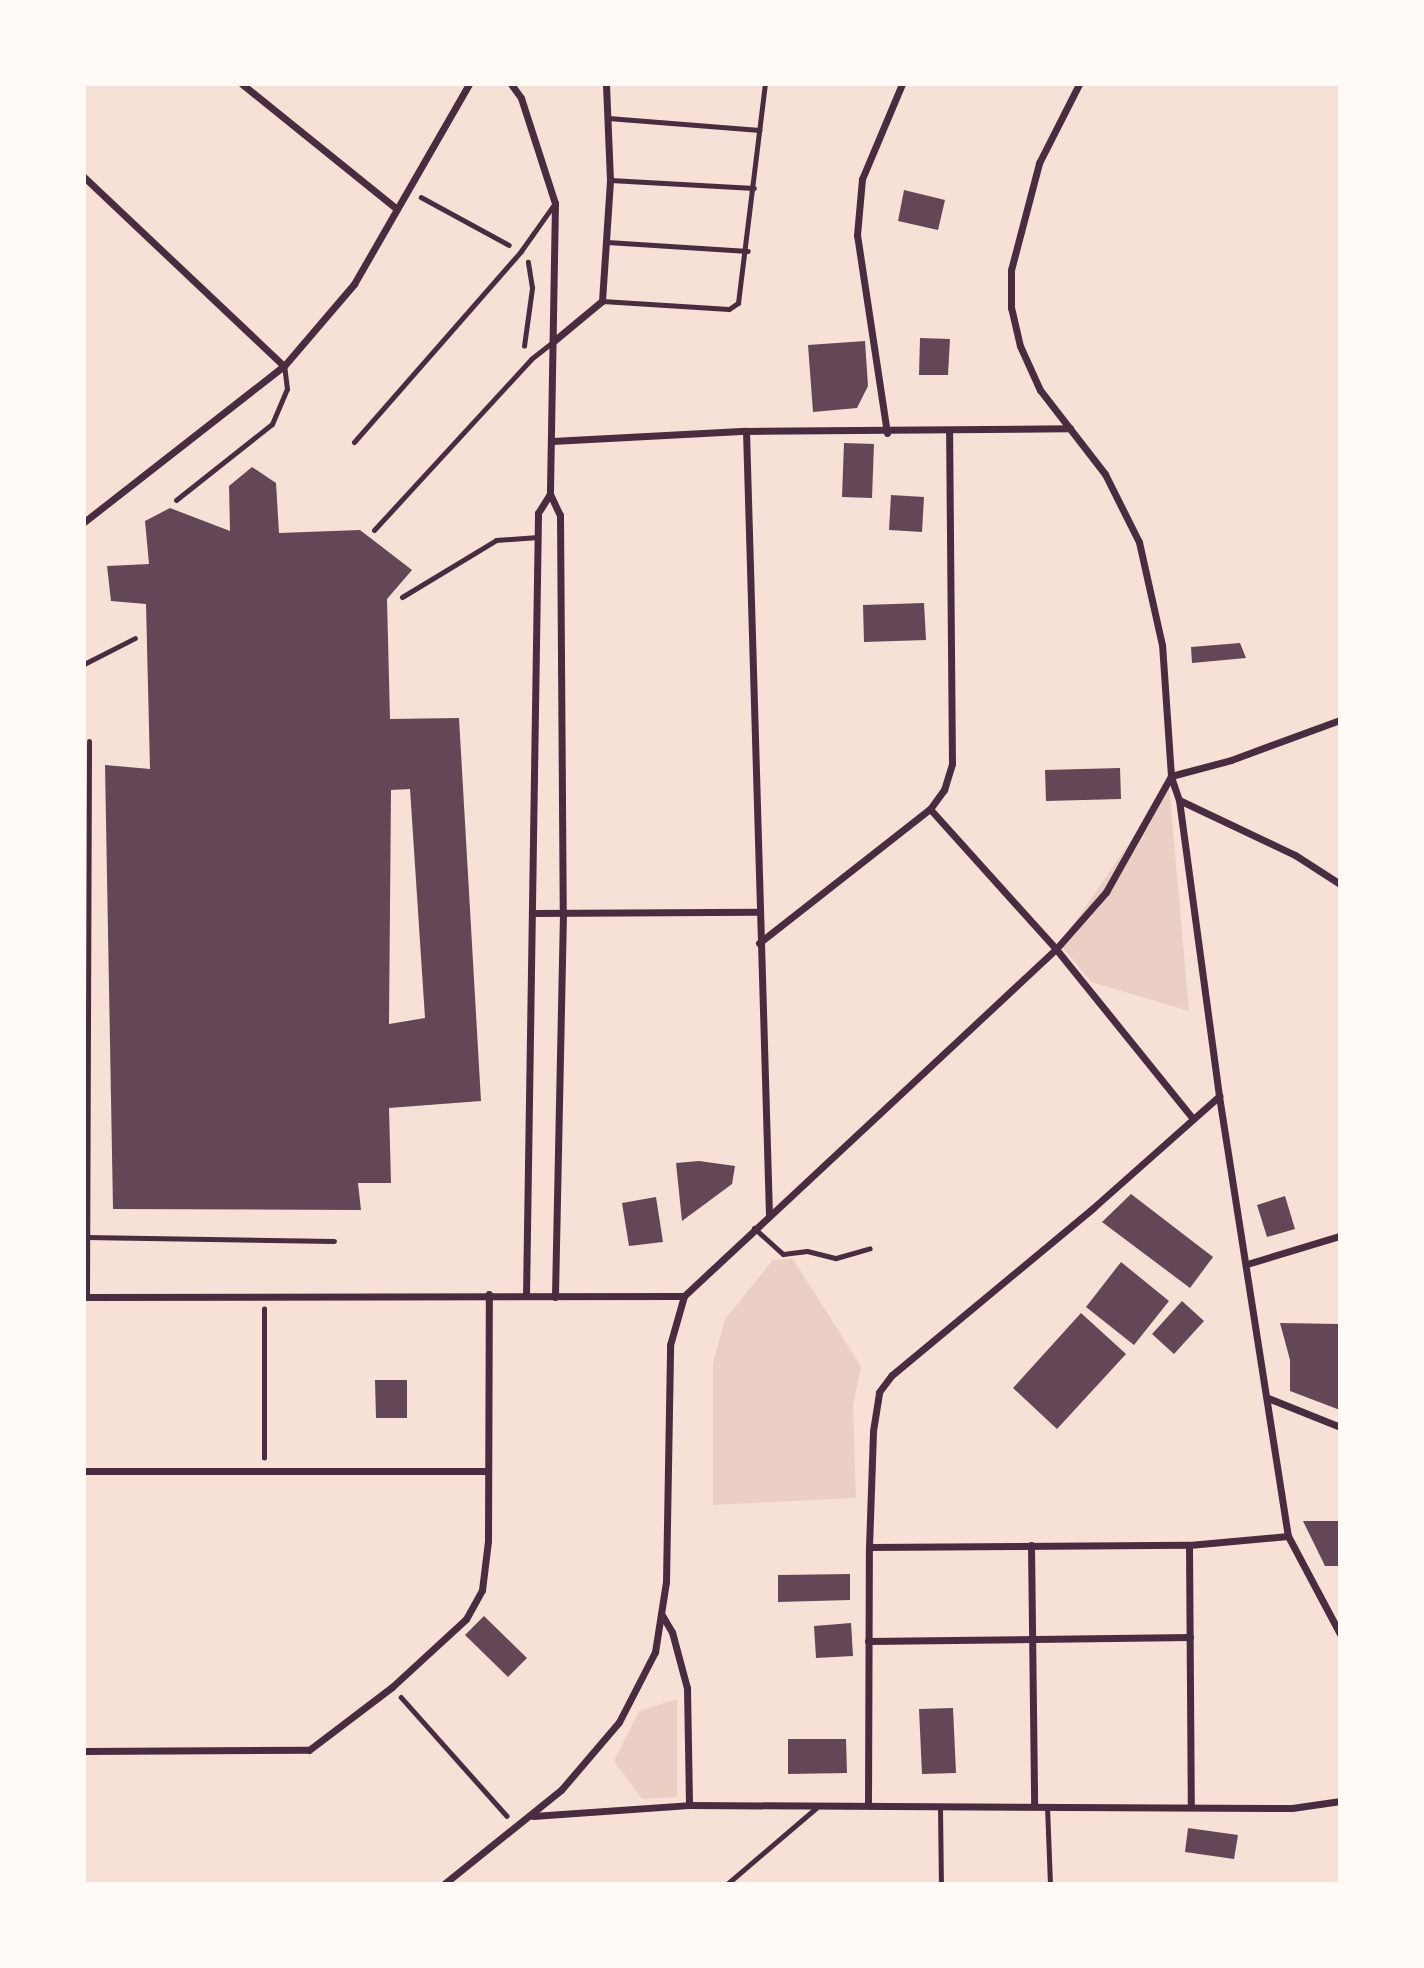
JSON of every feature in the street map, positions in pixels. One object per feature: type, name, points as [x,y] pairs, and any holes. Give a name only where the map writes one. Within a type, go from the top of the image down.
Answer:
[{"type":"street","points":[[242,84],[397,209]]},
{"type":"street","points":[[84,522],[284,366],[354,285],[469,84]]},
{"type":"street","points":[[511,84],[521,98],[555,203],[555,340],[550,494],[559,515],[563,914],[555,1297]]},
{"type":"street","points":[[555,340],[602,301],[610,180],[606,84]]},
{"type":"street","points":[[887,433],[857,235],[862,179],[902,84]]},
{"type":"street","points":[[1079,84],[1039,163],[1011,270],[1011,308],[1020,346],[1040,390],[1105,474],[1139,542],[1162,645],[1171,776],[1179,800],[1219,1096],[1268,1398],[1287,1536],[1340,1634]]},
{"type":"street","points":[[84,177],[284,366]]},
{"type":"street","points":[[552,441],[746,431],[887,433],[1070,428]]},
{"type":"street","points":[[746,431],[758,912],[769,1215]]},
{"type":"street","points":[[759,943],[930,810],[944,790],[952,764],[949,431]]},
{"type":"street","points":[[526,1296],[534,913],[538,513],[550,494]]},
{"type":"street","points":[[1171,776],[1231,760],[1340,720]]},
{"type":"street","points":[[444,1884],[532,1816],[561,1790],[619,1722],[655,1652],[662,1615],[670,1345],[684,1296],[1056,948],[1106,892],[1157,808],[1171,776]]},
{"type":"street","points":[[1179,800],[1295,855],[1340,884]]},
{"type":"street","points":[[930,810],[1056,948],[1193,1119]]},
{"type":"street","points":[[534,913],[758,912]]},
{"type":"street","points":[[868,1805],[869,1546],[873,1431],[879,1392],[892,1375],[1219,1096]]},
{"type":"street","points":[[1247,1264],[1340,1236]]},
{"type":"street","points":[[84,1751],[309,1749],[392,1687],[476,1606],[488,1541],[489,1294]]},
{"type":"street","points":[[86,1297],[489,1294],[555,1297],[684,1296]]},
{"type":"street","points":[[1268,1398],[1340,1427]]},
{"type":"street","points":[[84,1471],[488,1471]]},
{"type":"street","points":[[869,1546],[1189,1545],[1287,1536]]},
{"type":"street","points":[[1031,1545],[1034,1805]]},
{"type":"street","points":[[1189,1545],[1191,1806]]},
{"type":"street","points":[[662,1615],[675,1641],[687,1688],[689,1805]]},
{"type":"street","points":[[868,1641],[1190,1637]]},
{"type":"street","points":[[532,1816],[689,1805],[816,1808],[868,1805],[1292,1808],[1340,1801]]},
{"type":"lane","points":[[602,301],[729,309],[738,303],[744,289],[765,84]]},
{"type":"lane","points":[[608,118],[760,130]]},
{"type":"lane","points":[[610,180],[754,188]]},
{"type":"lane","points":[[354,442],[521,251],[555,203]]},
{"type":"lane","points":[[607,242],[748,251]]},
{"type":"lane","points":[[374,530],[531,359],[555,340]]},
{"type":"lane","points":[[176,500],[272,424],[287,389],[284,366]]},
{"type":"lane","points":[[402,597],[496,540],[538,537]]},
{"type":"lane","points":[[84,664],[135,638]]},
{"type":"lane","points":[[86,1297],[89,741]]},
{"type":"lane","points":[[754,1228],[783,1254],[807,1251],[836,1258],[870,1248]]},
{"type":"lane","points":[[86,1237],[334,1241]]},
{"type":"lane","points":[[1047,1806],[1050,1884]]},
{"type":"lane","points":[[940,1807],[941,1884]]},
{"type":"lane","points":[[727,1884],[816,1808]]},
{"type":"path","points":[[264,1472],[265,1295]]},
{"type":"path","points":[[392,1687],[517,1827]]},
{"type":"shaded area","points":[[1169,785],[1189,1011],[1091,982],[1060,944]]},
{"type":"shaded area","points":[[793,1259],[861,1366],[853,1406],[856,1498],[713,1505],[713,1363],[725,1319],[773,1260]]},
{"type":"shaded area","points":[[677,1699],[677,1797],[642,1799],[614,1761],[639,1711]]},
{"type":"building","points":[[904,190],[945,200],[938,230],[898,221]]},
{"type":"building","points":[[920,338],[950,339],[948,375],[919,375]]},
{"type":"building","points":[[865,341],[868,386],[857,408],[813,412],[808,345]]},
{"type":"building","points":[[844,443],[874,444],[872,498],[842,497]]},
{"type":"building","points":[[252,467],[276,483],[279,533],[360,530],[412,570],[387,599],[390,719],[459,718],[481,1101],[389,1108],[391,1183],[358,1183],[361,1210],[113,1209],[105,765],[150,769],[146,604],[111,601],[107,566],[149,564],[145,521],[170,508],[230,531],[229,486]],"holes":[[[410,789],[425,1018],[389,1024],[391,790]]]},
{"type":"building","points":[[891,495],[924,497],[922,532],[889,530]]},
{"type":"building","points":[[924,603],[926,640],[864,642],[863,605]]},
{"type":"building","points":[[1240,643],[1246,658],[1192,663],[1191,647]]},
{"type":"building","points":[[1120,768],[1121,799],[1046,801],[1045,770]]},
{"type":"building","points":[[699,1161],[735,1166],[732,1184],[682,1221],[676,1163]]},
{"type":"building","points":[[1131,1194],[1213,1257],[1190,1288],[1102,1222]]},
{"type":"building","points":[[1285,1196],[1295,1229],[1267,1237],[1257,1205]]},
{"type":"building","points":[[656,1197],[663,1242],[629,1246],[622,1203]]},
{"type":"building","points":[[1121,1262],[1169,1301],[1134,1345],[1086,1307]]},
{"type":"building","points":[[1182,1301],[1204,1321],[1174,1354],[1152,1334]]},
{"type":"building","points":[[1081,1313],[1126,1354],[1057,1429],[1013,1388]]},
{"type":"building","points":[[1280,1323],[1340,1324],[1340,1410],[1290,1391],[1290,1360]]},
{"type":"building","points":[[375,1380],[407,1380],[407,1418],[376,1418]]},
{"type":"building","points":[[1303,1521],[1340,1521],[1340,1566],[1325,1566]]},
{"type":"building","points":[[850,1574],[850,1600],[778,1602],[778,1575]]},
{"type":"building","points":[[484,1616],[527,1658],[508,1677],[465,1635]]},
{"type":"building","points":[[851,1623],[853,1656],[816,1658],[814,1626]]},
{"type":"building","points":[[953,1708],[956,1773],[922,1774],[919,1709]]},
{"type":"building","points":[[788,1739],[846,1739],[847,1773],[788,1774]]},
{"type":"building","points":[[1188,1828],[1238,1835],[1234,1859],[1185,1852]]}]
